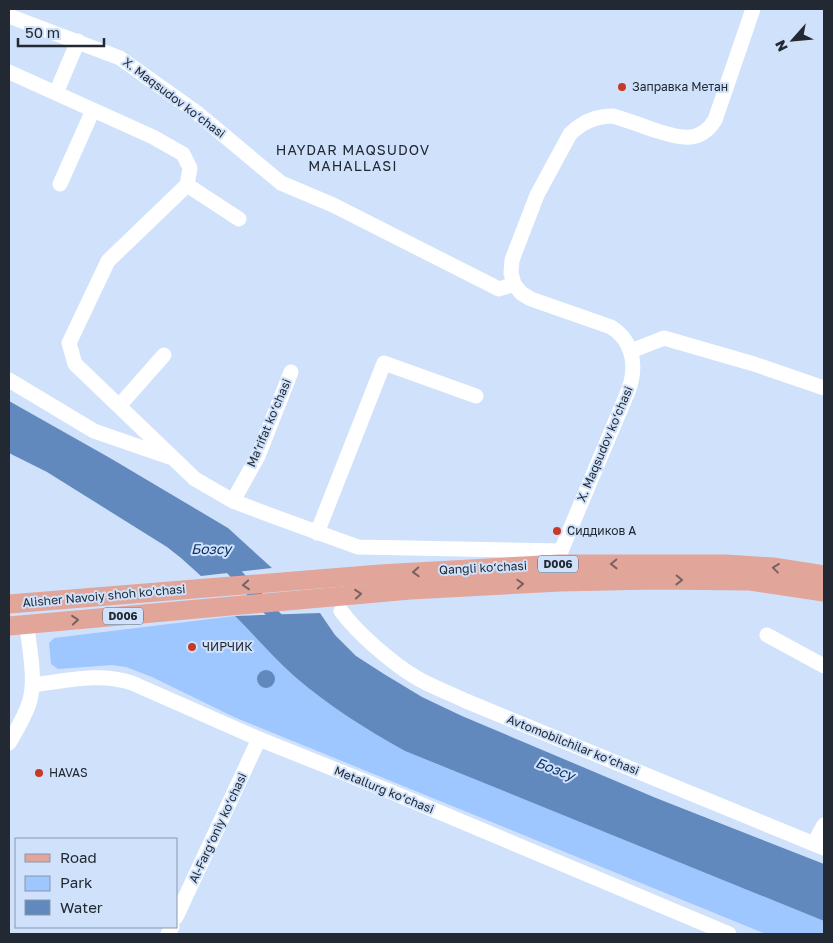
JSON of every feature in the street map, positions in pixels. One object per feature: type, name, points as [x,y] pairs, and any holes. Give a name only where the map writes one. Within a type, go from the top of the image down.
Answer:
[{"type":"main road","name":"Qangli ko‘chasi","points":[[200,588],[380,574],[560,566],[726,564],[773,567],[824,575]]},
{"type":"main road","name":"Qangli ko‘chasi","points":[[219,607],[410,590],[560,566],[654,580],[750,581],[824,592]]},
{"type":"main road","name":"Alisher Navoiy shoh koʻchasi","points":[[17,603],[200,588]]},
{"type":"main road","points":[[17,603],[18,626]]},
{"type":"main road","name":"Alisher Navoiy shoh koʻchasi","points":[[18,626],[219,607]]},
{"type":"street","points":[[514,284],[511,273],[512,260],[537,195],[570,134],[583,123],[607,116],[613,116],[679,138],[690,138],[704,132],[714,120],[753,9]]},
{"type":"street","name":"X. Maqsudov ko‘chasi","points":[[9,16],[120,58],[196,112],[280,183],[333,205],[499,289],[514,284],[522,293],[531,298],[619,332],[630,351],[633,365],[632,382],[560,566]]},
{"type":"street","points":[[56,93],[78,41]]},
{"type":"street","points":[[9,72],[153,137],[183,154],[190,168],[187,185],[108,261],[70,343],[75,364],[195,479],[233,501]]},
{"type":"street","points":[[60,184],[93,110]]},
{"type":"street","points":[[187,185],[239,219]]},
{"type":"street","points":[[630,351],[664,338],[754,364],[824,388]]},
{"type":"street","points":[[119,406],[164,355]]},
{"type":"street","points":[[318,533],[384,363],[476,396]]},
{"type":"street","name":"Maʼrifat ko‘chasi","points":[[233,501],[258,456],[290,372]]},
{"type":"street","points":[[9,380],[94,431],[173,458]]},
{"type":"street","name":"Qangli ko‘chasi","points":[[233,501],[358,547],[560,566]]},
{"type":"street","name":"Avtomobilchilar ko‘chasi","points":[[341,611],[356,629],[417,678],[466,701],[819,845]]},
{"type":"street","points":[[9,742],[27,710],[32,685],[18,626]]},
{"type":"street","points":[[768,634],[824,666]]},
{"type":"street","name":"Metallurg ko‘chasi","points":[[32,685],[99,677],[116,678],[132,683],[259,739],[398,795],[729,934]]},
{"type":"street","name":"Al-Farg‘oniy ko‘chasi","points":[[178,913],[259,739]]},
{"type":"street","points":[[819,845],[824,825]]},
{"type":"green space","points":[[235,616],[307,687],[375,734],[405,751],[824,921],[824,934],[766,934],[234,717],[152,677],[126,667],[112,665],[58,669],[51,664],[49,643],[54,638]]},
{"type":"water","name":"Бозсу","points":[[9,401],[228,528],[272,568],[201,576],[167,547],[47,472],[9,453]]},
{"type":"water","points":[[320,613],[335,635],[356,656],[422,697],[462,716],[656,798],[824,864],[824,921],[405,751],[375,734],[307,687],[235,616]]},
{"type":"water","points":[[262,670],[270,670],[275,675],[273,686],[262,688],[257,683],[257,675]]},
{"type":"waterway","name":"Бозсу","points":[[224,561],[285,627]]},
{"type":"place","name":"Заправка Метан","points":[[622,87]]},
{"type":"place","name":"Сиддиков А","points":[[557,531]]},
{"type":"place","name":"ЧИРЧИК","points":[[192,647]]},
{"type":"place","name":"HAVAS","points":[[39,773]]},
{"type":"district","name":"HAYDAR MAQSUDOV MAHALLASI","points":[[353,158]]}]
